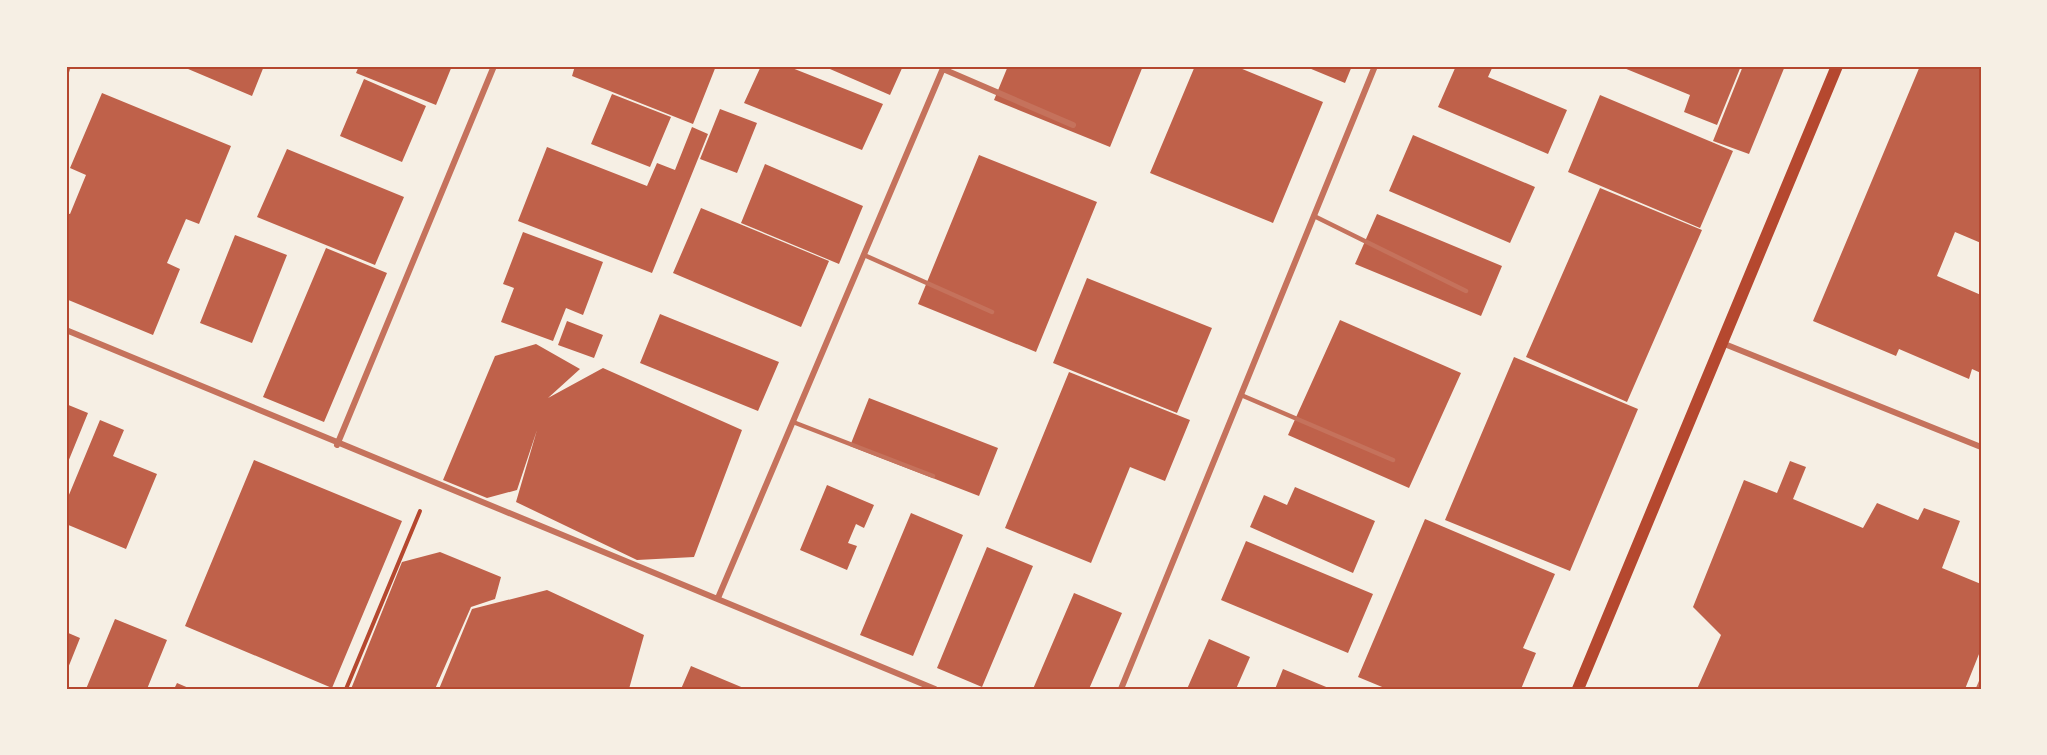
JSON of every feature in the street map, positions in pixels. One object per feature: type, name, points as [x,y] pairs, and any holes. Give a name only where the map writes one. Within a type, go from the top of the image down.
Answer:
[{"type":"main road","points":[[1578,689],[1837,66]]},
{"type":"street","points":[[66,72],[68,66]]},
{"type":"street","points":[[337,445],[494,66]]},
{"type":"street","points":[[1121,689],[1375,66]]},
{"type":"street","points":[[718,598],[944,68],[1073,124]]},
{"type":"street","points":[[66,330],[337,445],[718,598],[935,689]]},
{"type":"street","points":[[1722,343],[1981,447]]},
{"type":"lane","points":[[1314,216],[1466,291]]},
{"type":"lane","points":[[864,255],[992,312]]},
{"type":"lane","points":[[1241,394],[1393,460]]},
{"type":"lane","points":[[793,422],[933,476]]},
{"type":"lane","points":[[1978,689],[1981,682]]},
{"type":"path","points":[[346,689],[420,511]]},
{"type":"building","points":[[181,66],[264,66],[252,96]]},
{"type":"building","points":[[359,66],[452,66],[436,105],[356,73]]},
{"type":"building","points":[[575,66],[716,66],[693,124],[572,76]]},
{"type":"building","points":[[761,66],[787,66],[883,104],[862,150],[744,103]]},
{"type":"building","points":[[823,66],[903,66],[890,95]]},
{"type":"building","points":[[1008,66],[1143,66],[1110,147],[994,100]]},
{"type":"building","points":[[1195,66],[1235,66],[1323,102],[1273,223],[1150,173]]},
{"type":"building","points":[[1304,66],[1352,66],[1345,83]]},
{"type":"building","points":[[1456,66],[1493,66],[1488,77],[1567,110],[1548,154],[1438,107]]},
{"type":"building","points":[[1619,66],[1741,66],[1717,125],[1684,112],[1690,95]]},
{"type":"building","points":[[1743,66],[1785,66],[1749,154],[1713,141]]},
{"type":"building","points":[[1920,66],[1981,66],[1981,243],[1955,232],[1937,276],[1981,295],[1981,373],[1972,369],[1969,379],[1899,349],[1896,356],[1813,321]]},
{"type":"building","points":[[364,79],[426,106],[402,162],[340,136]]},
{"type":"building","points":[[102,93],[231,146],[199,224],[186,219],[167,263],[180,269],[153,335],[66,299],[66,213],[70,214],[86,175],[70,168]]},
{"type":"building","points":[[612,94],[671,117],[650,167],[591,144]]},
{"type":"building","points":[[1600,95],[1733,151],[1700,228],[1568,172]]},
{"type":"building","points":[[720,109],[757,123],[737,173],[700,159]]},
{"type":"building","points":[[692,127],[708,134],[652,273],[518,221],[547,147],[647,186],[657,163],[675,170]]},
{"type":"building","points":[[1413,135],[1535,187],[1510,243],[1389,191]]},
{"type":"building","points":[[287,149],[404,197],[375,265],[257,217]]},
{"type":"building","points":[[979,155],[1097,202],[1036,352],[918,304]]},
{"type":"building","points":[[765,164],[863,206],[839,264],[741,223]]},
{"type":"building","points":[[1600,188],[1702,230],[1627,402],[1526,357]]},
{"type":"building","points":[[701,208],[829,261],[801,327],[673,273]]},
{"type":"building","points":[[1377,214],[1502,266],[1481,316],[1355,264]]},
{"type":"building","points":[[523,232],[603,262],[583,315],[566,308],[553,341],[501,322],[514,288],[503,284]]},
{"type":"building","points":[[235,235],[287,255],[252,343],[200,323]]},
{"type":"building","points":[[326,248],[387,273],[324,422],[263,397]]},
{"type":"building","points":[[1087,278],[1212,328],[1177,413],[1053,363]]},
{"type":"building","points":[[660,314],[779,362],[758,411],[640,363]]},
{"type":"building","points":[[1340,320],[1461,373],[1409,488],[1288,435]]},
{"type":"building","points":[[567,321],[603,335],[594,358],[558,345]]},
{"type":"building","points":[[536,344],[580,369],[548,398],[603,368],[742,430],[694,557],[637,560],[516,502],[537,430],[517,490],[487,498],[443,480],[495,356]]},
{"type":"building","points":[[1514,357],[1638,409],[1570,571],[1445,520]]},
{"type":"building","points":[[1069,372],[1190,420],[1165,481],[1130,467],[1091,563],[1005,528]]},
{"type":"building","points":[[869,398],[998,448],[979,496],[850,446]]},
{"type":"building","points":[[66,404],[88,413],[66,467]]},
{"type":"building","points":[[100,420],[124,430],[113,456],[157,474],[126,549],[66,524],[66,502]]},
{"type":"building","points":[[254,460],[402,521],[332,688],[185,626]]},
{"type":"building","points":[[1790,461],[1806,467],[1793,499],[1863,528],[1877,503],[1918,520],[1924,508],[1960,521],[1942,568],[1981,584],[1981,649],[1965,689],[1697,689],[1721,635],[1693,607],[1744,480],[1777,493]]},
{"type":"building","points":[[827,485],[874,505],[864,528],[856,524],[848,543],[857,546],[847,570],[800,550]]},
{"type":"building","points":[[1295,487],[1375,521],[1353,573],[1250,527],[1264,495],[1287,505]]},
{"type":"building","points":[[911,513],[963,535],[913,656],[860,635]]},
{"type":"building","points":[[1425,519],[1555,574],[1523,648],[1536,653],[1521,689],[1387,689],[1358,677]]},
{"type":"building","points":[[1246,541],[1373,594],[1348,653],[1221,600]]},
{"type":"building","points":[[987,547],[1033,566],[982,687],[937,668]]},
{"type":"building","points":[[440,552],[501,577],[495,599],[471,607],[435,689],[351,689],[402,562]]},
{"type":"building","points":[[547,590],[644,635],[629,689],[439,689],[472,609]]},
{"type":"building","points":[[1074,593],[1122,613],[1089,689],[1033,689]]},
{"type":"building","points":[[115,619],[167,640],[147,689],[86,689]]},
{"type":"building","points":[[66,632],[80,638],[66,673]]},
{"type":"building","points":[[1209,639],[1250,657],[1236,689],[1187,689]]},
{"type":"building","points":[[691,666],[746,689],[681,689]]},
{"type":"building","points":[[1283,669],[1331,689],[1275,689]]},
{"type":"building","points":[[177,683],[191,689],[174,689]]}]
